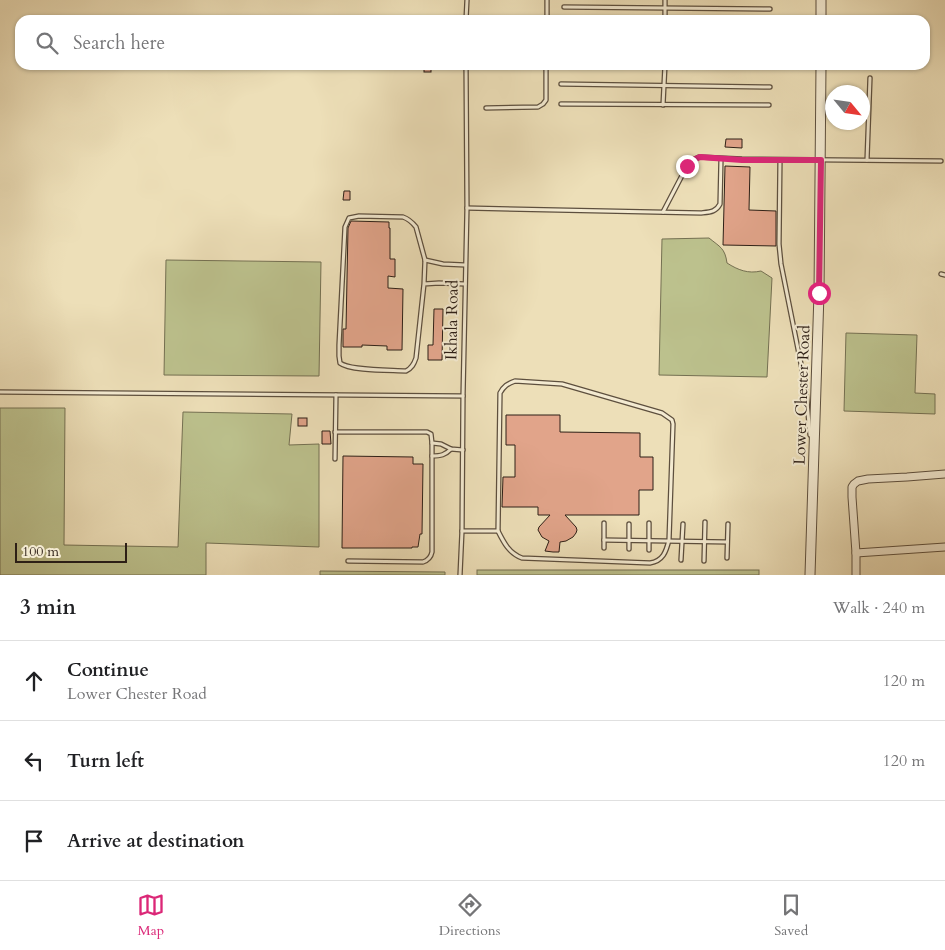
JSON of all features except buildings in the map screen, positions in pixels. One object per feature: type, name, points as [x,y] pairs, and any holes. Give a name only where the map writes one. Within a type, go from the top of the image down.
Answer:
[{"type":"street","points":[[821,0],[821,15]]},
{"type":"street","name":"Lower Chester Road","points":[[810,575],[819,293],[821,70]]},
{"type":"street","points":[[856,575],[852,497],[852,487],[854,484],[868,479],[945,474]]},
{"type":"street","points":[[856,552],[945,547]]},
{"type":"lane","points":[[466,15],[467,0]]},
{"type":"lane","points":[[547,0],[547,15]]},
{"type":"lane","points":[[665,0],[665,15]]},
{"type":"lane","points":[[564,7],[770,9]]},
{"type":"lane","name":"Ikhala Road","points":[[460,575],[467,208],[466,70]]},
{"type":"lane","points":[[486,108],[538,107],[543,104],[546,100],[546,70]]},
{"type":"lane","points":[[663,105],[665,70]]},
{"type":"lane","points":[[867,160],[870,78]]},
{"type":"lane","points":[[561,84],[770,87]]},
{"type":"lane","points":[[561,104],[769,105]]},
{"type":"lane","points":[[663,212],[687,166],[691,161],[700,157],[780,160],[941,161]]},
{"type":"lane","points":[[467,208],[701,213],[714,211],[720,204],[721,159]]},
{"type":"lane","points":[[780,160],[779,244],[781,264],[806,392],[814,476]]},
{"type":"lane","points":[[368,216],[403,217],[408,219],[416,227],[425,260],[424,284],[416,358],[410,369],[406,371],[357,368],[340,363],[345,227],[348,218],[368,216]]},
{"type":"lane","points":[[425,260],[443,264],[465,265]]},
{"type":"lane","points":[[424,284],[465,284]]},
{"type":"lane","points":[[515,381],[562,384],[662,413],[672,420],[669,540],[667,550],[656,562],[522,558],[512,553],[498,531],[500,393],[507,384],[515,381]]},
{"type":"lane","points":[[0,392],[463,396]]},
{"type":"lane","points":[[335,459],[336,395]]},
{"type":"lane","points":[[336,432],[427,432],[431,434],[432,443],[432,552],[429,559],[423,562],[348,561]]},
{"type":"lane","points":[[432,443],[442,444],[451,449],[463,450]]},
{"type":"lane","points":[[432,456],[442,456],[451,449]]},
{"type":"lane","points":[[704,561],[705,522]]},
{"type":"lane","points":[[604,523],[604,548]]},
{"type":"lane","points":[[648,550],[649,523]]},
{"type":"lane","points":[[629,524],[629,549]]},
{"type":"lane","points":[[681,560],[683,524]]},
{"type":"lane","points":[[727,558],[728,524]]},
{"type":"lane","points":[[462,531],[498,531]]},
{"type":"lane","points":[[604,540],[727,542]]},
{"type":"green space","points":[[709,238],[723,251],[727,263],[743,271],[761,271],[772,278],[767,377],[659,375],[662,239]]},
{"type":"green space","points":[[166,260],[321,262],[319,376],[164,375]]},
{"type":"green space","points":[[846,333],[917,335],[915,393],[935,394],[935,414],[844,411]]},
{"type":"green space","points":[[0,408],[65,408],[64,545],[178,547],[183,412],[292,414],[289,445],[319,444],[319,547],[206,543],[206,575],[0,575]]},
{"type":"green space","points":[[477,570],[759,570],[759,575],[477,575]]},
{"type":"green space","points":[[320,571],[445,572],[445,575],[320,575]]},
{"type":"route","points":[[687,166],[691,161],[700,157],[742,160],[821,160],[819,293]]}]
